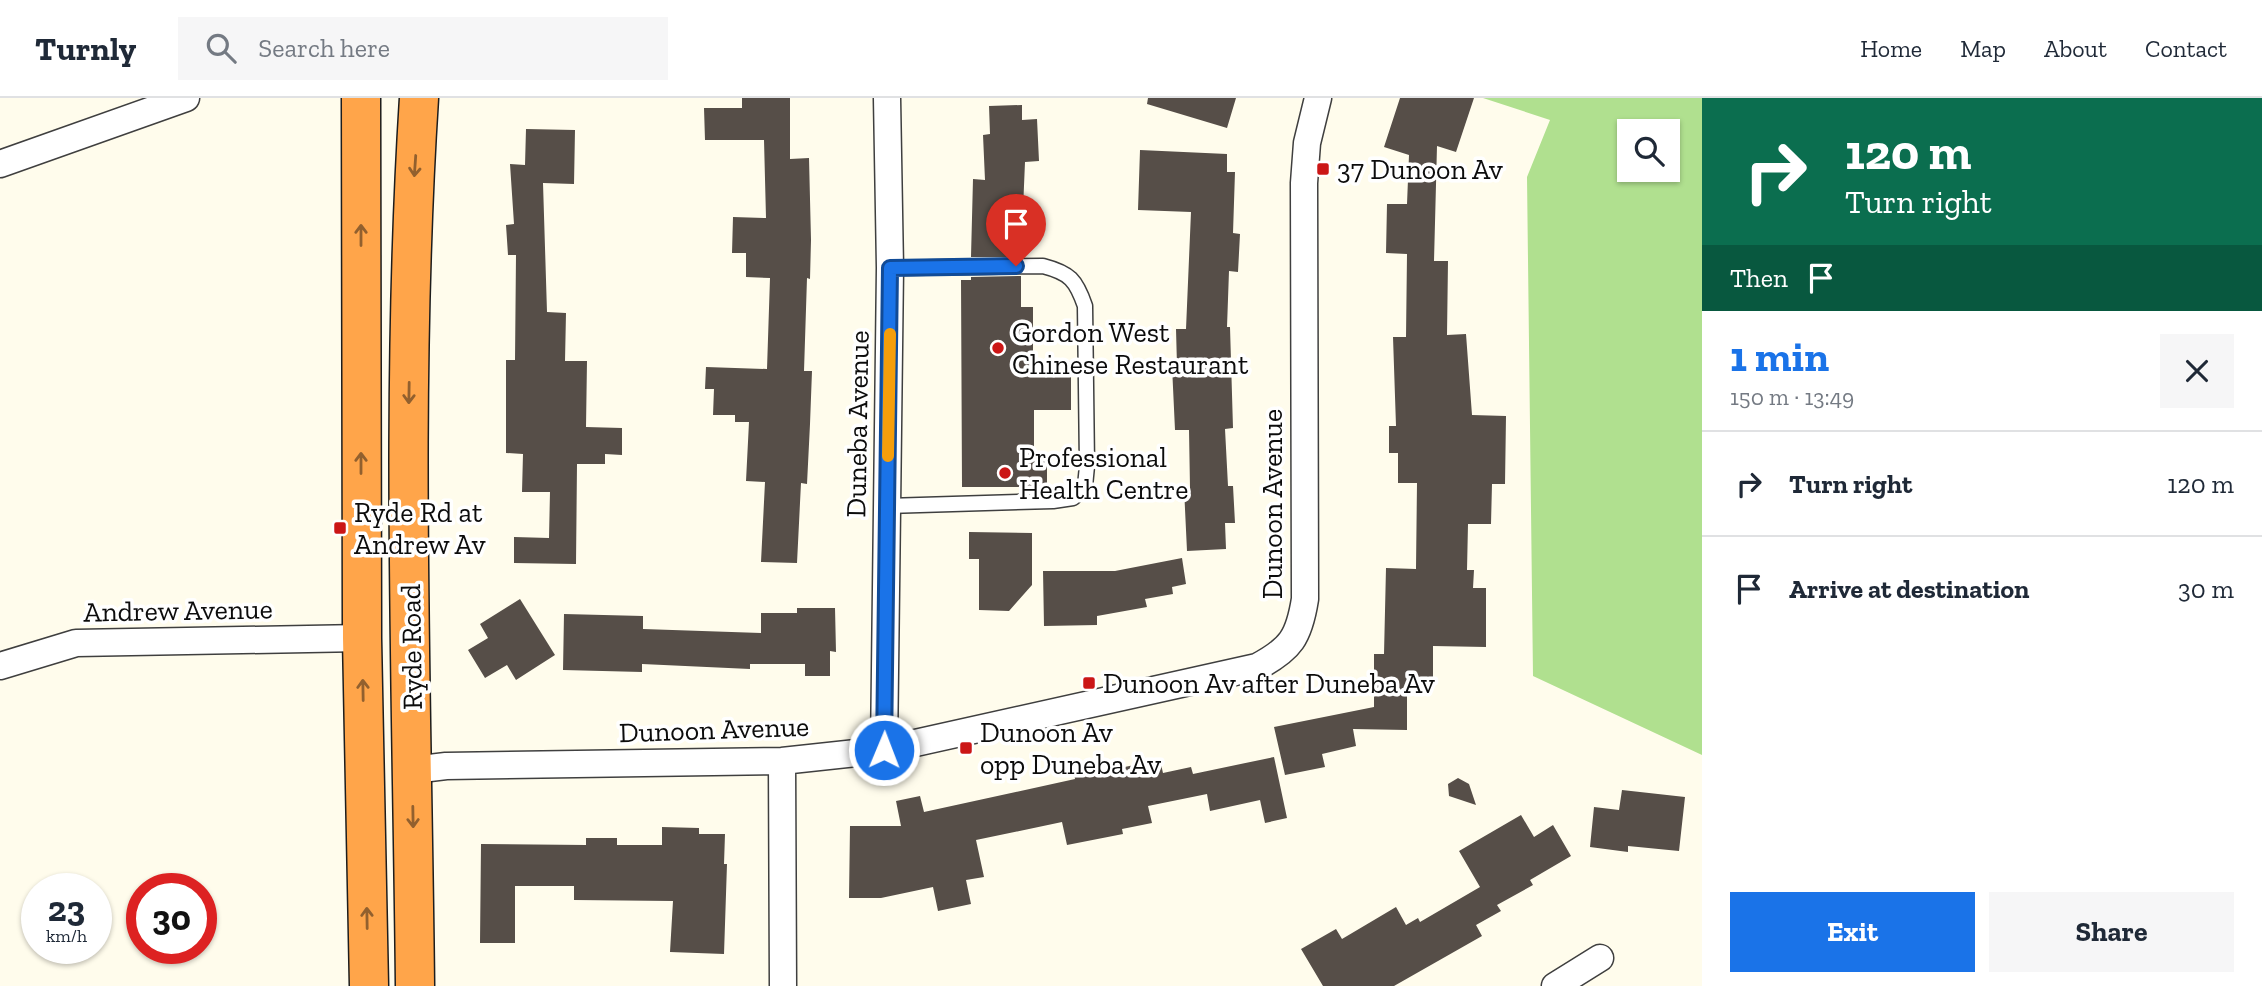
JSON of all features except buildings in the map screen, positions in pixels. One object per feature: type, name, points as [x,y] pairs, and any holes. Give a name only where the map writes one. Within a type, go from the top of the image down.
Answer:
[{"type":"highway","name":"Ryde Road","points":[[361,98],[362,638],[369,986]]},
{"type":"highway","name":"Ryde Road","points":[[415,986],[408,461],[410,250],[419,98]]},
{"type":"street","points":[[0,164],[186,98]]},
{"type":"street","name":"Duneba Avenue","points":[[884,750],[890,268],[887,98]]},
{"type":"street","name":"Dunoon Avenue","points":[[413,770],[446,766],[782,761],[884,750],[1257,667],[1275,657],[1291,644],[1301,624],[1305,599],[1304,183],[1307,143],[1318,98]]},
{"type":"street","name":"Andrew Avenue","points":[[0,666],[76,643],[362,638]]},
{"type":"street","points":[[782,761],[783,986]]},
{"type":"street","points":[[1555,986],[1600,958]]},
{"type":"lane","points":[[887,506],[1053,501],[1073,498],[1085,486],[1087,466],[1085,306],[1078,286],[1064,271],[1043,266],[890,268]]},
{"type":"green space","points":[[1483,98],[1702,98],[1702,755],[1533,676],[1527,177],[1550,120]]},
{"type":"slow traffic","points":[[888,456],[890,334]]},
{"type":"place","name":"37 Dunoon Av","points":[[1323,169]]},
{"type":"place","name":"Gordon West Chinese Restaurant","points":[[998,348]]},
{"type":"place","name":"Professional Health Centre","points":[[1005,473]]},
{"type":"place","name":"Ryde Rd at Andrew Av","points":[[340,528]]},
{"type":"place","name":"Dunoon Av after Duneba Av","points":[[1089,683]]},
{"type":"place","name":"Dunoon Av opp Duneba Av","points":[[966,748]]},
{"type":"route","points":[[884,750],[890,268],[1016,266]]}]
